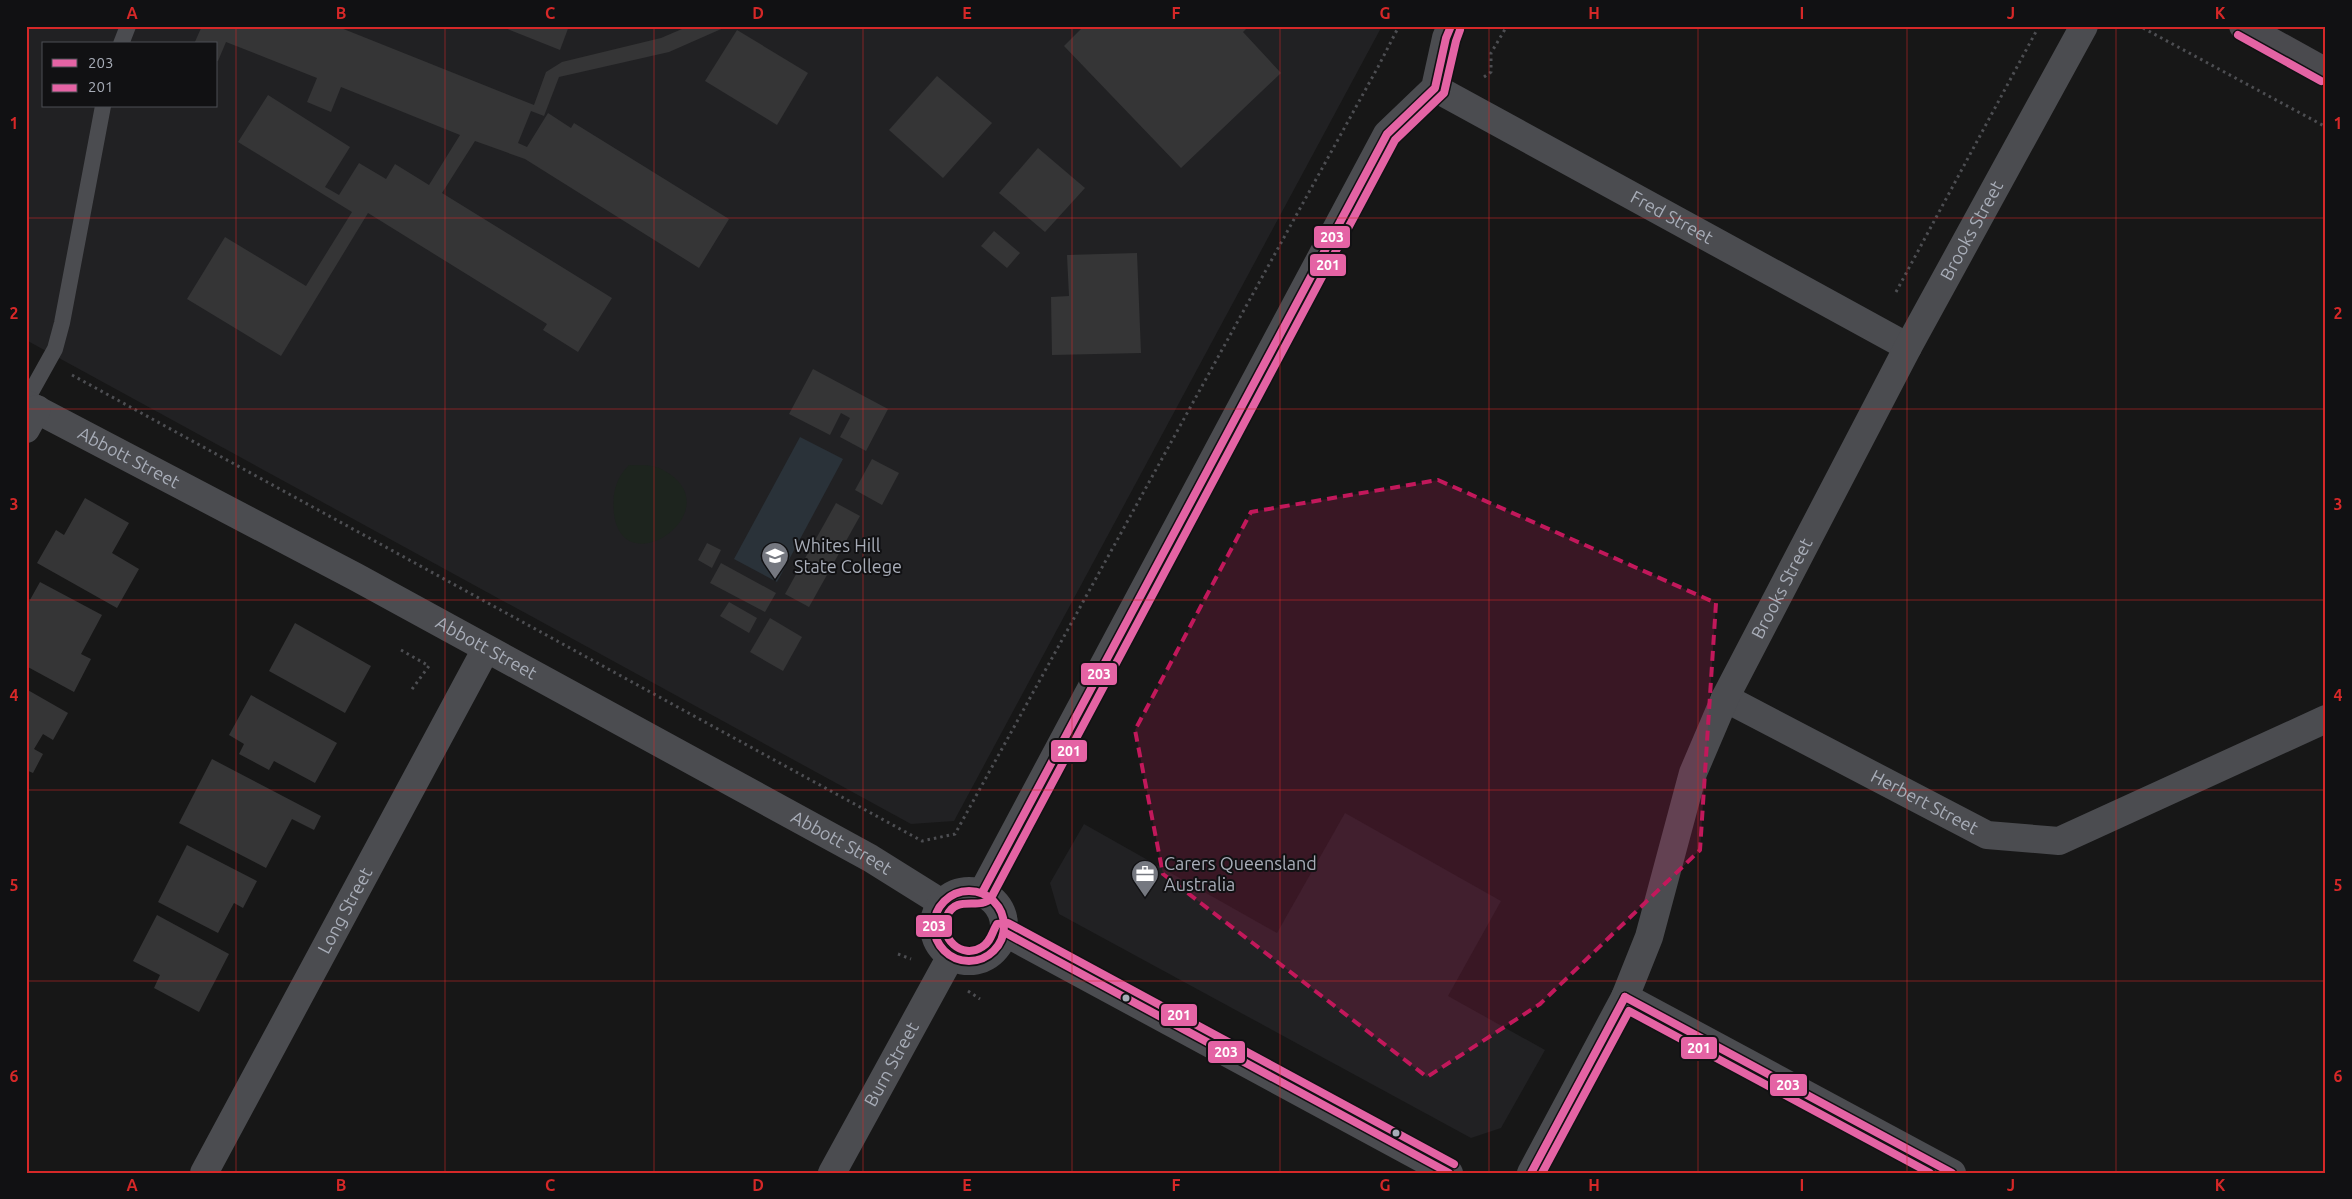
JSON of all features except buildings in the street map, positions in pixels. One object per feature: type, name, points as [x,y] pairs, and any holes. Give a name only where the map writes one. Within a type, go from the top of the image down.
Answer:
[{"type":"street","name":"Brooks Street","points":[[1531,1173],[1625,997],[1649,937],[1693,773],[1725,698],[1908,347],[2084,26]]},
{"type":"street","points":[[2243,26],[2326,72]]},
{"type":"street","points":[[982,893],[1387,134],[1435,88],[1445,30]]},
{"type":"street","name":"Fred Street","points":[[1435,88],[1908,347]]},
{"type":"street","name":"Abbott Street","points":[[29,411],[348,572],[870,858],[942,903]]},
{"type":"street","name":"Long Street","points":[[204,1173],[486,649]]},
{"type":"street","name":"Herbert Street","points":[[1725,698],[1986,835],[2059,841],[2326,719]]},
{"type":"street","points":[[960,892],[982,893],[993,900],[1000,909],[1004,920],[1004,932],[1000,943],[993,952],[984,959],[961,961],[951,956],[942,948],[935,938],[934,926],[936,914],[942,903],[950,896],[960,892]]},
{"type":"street","points":[[1004,932],[1449,1173]]},
{"type":"street","name":"Burn Street","points":[[832,1173],[951,956]]},
{"type":"street","points":[[1625,997],[1940,1170]]},
{"type":"lane","points":[[122,42],[128,26]]},
{"type":"lane","points":[[29,411],[49,362],[62,323],[103,108]]},
{"type":"path","points":[[49,362],[922,841],[955,834],[1399,26]]},
{"type":"path","points":[[1482,78],[1491,72],[1491,53],[1507,26]]},
{"type":"path","points":[[1896,292],[2039,26]]},
{"type":"path","points":[[2143,28],[2326,127]]},
{"type":"path","points":[[401,650],[429,666],[410,692]]},
{"type":"path","points":[[898,954],[916,961]]},
{"type":"highlighted area","points":[[1438,480],[1716,603],[1700,850],[1540,1004],[1427,1077],[1163,874],[1135,730],[1251,512]]},
{"type":"shaded area","name":"Whites Hill State College","points":[[26,26],[1382,26],[954,821],[911,824],[26,340]]},
{"type":"shaded area","points":[[800,437],[843,459],[777,582],[734,559]]},
{"type":"shaded area","points":[[629,465],[659,468],[680,484],[687,501],[682,518],[670,533],[653,542],[636,543],[622,535],[614,514],[616,488],[620,476]]},
{"type":"shaded area","points":[[1345,813],[1501,901],[1448,996],[1545,1050],[1501,1128],[1471,1138],[1059,914],[1050,883],[1084,824],[1277,933]]},
{"type":"transit line","name":"203","points":[[982,893],[1387,134],[1435,88],[1446,38],[1451,26]]},
{"type":"transit line","name":"201","points":[[1454,1164],[1008,923],[997,924],[985,945],[967,951],[960,949],[949,939],[945,924],[951,909],[956,906],[986,902],[991,898],[1395,140],[1444,93],[1460,30]]},
{"type":"transit line","name":"201","points":[[2238,35],[2321,81]]},
{"type":"transit line","name":"203","points":[[969,891],[982,894],[994,901],[1001,913],[1004,926],[1001,939],[994,951],[982,958],[969,961],[956,958],[944,951],[937,939],[934,926],[937,913],[944,901],[956,894],[969,891]]},
{"type":"transit line","name":"203","points":[[1004,932],[1449,1173]]},
{"type":"transit line","name":"203","points":[[1625,997],[1952,1173]]},
{"type":"transit line","name":"203","points":[[1531,1173],[1625,997]]},
{"type":"transit line","name":"201","points":[[1542,1173],[1629,1011],[1930,1173]]},
{"type":"place","name":"Whites Hill State College","points":[[775,580]]},
{"type":"place","name":"Carers Queensland Australia","points":[[1145,898]]}]
